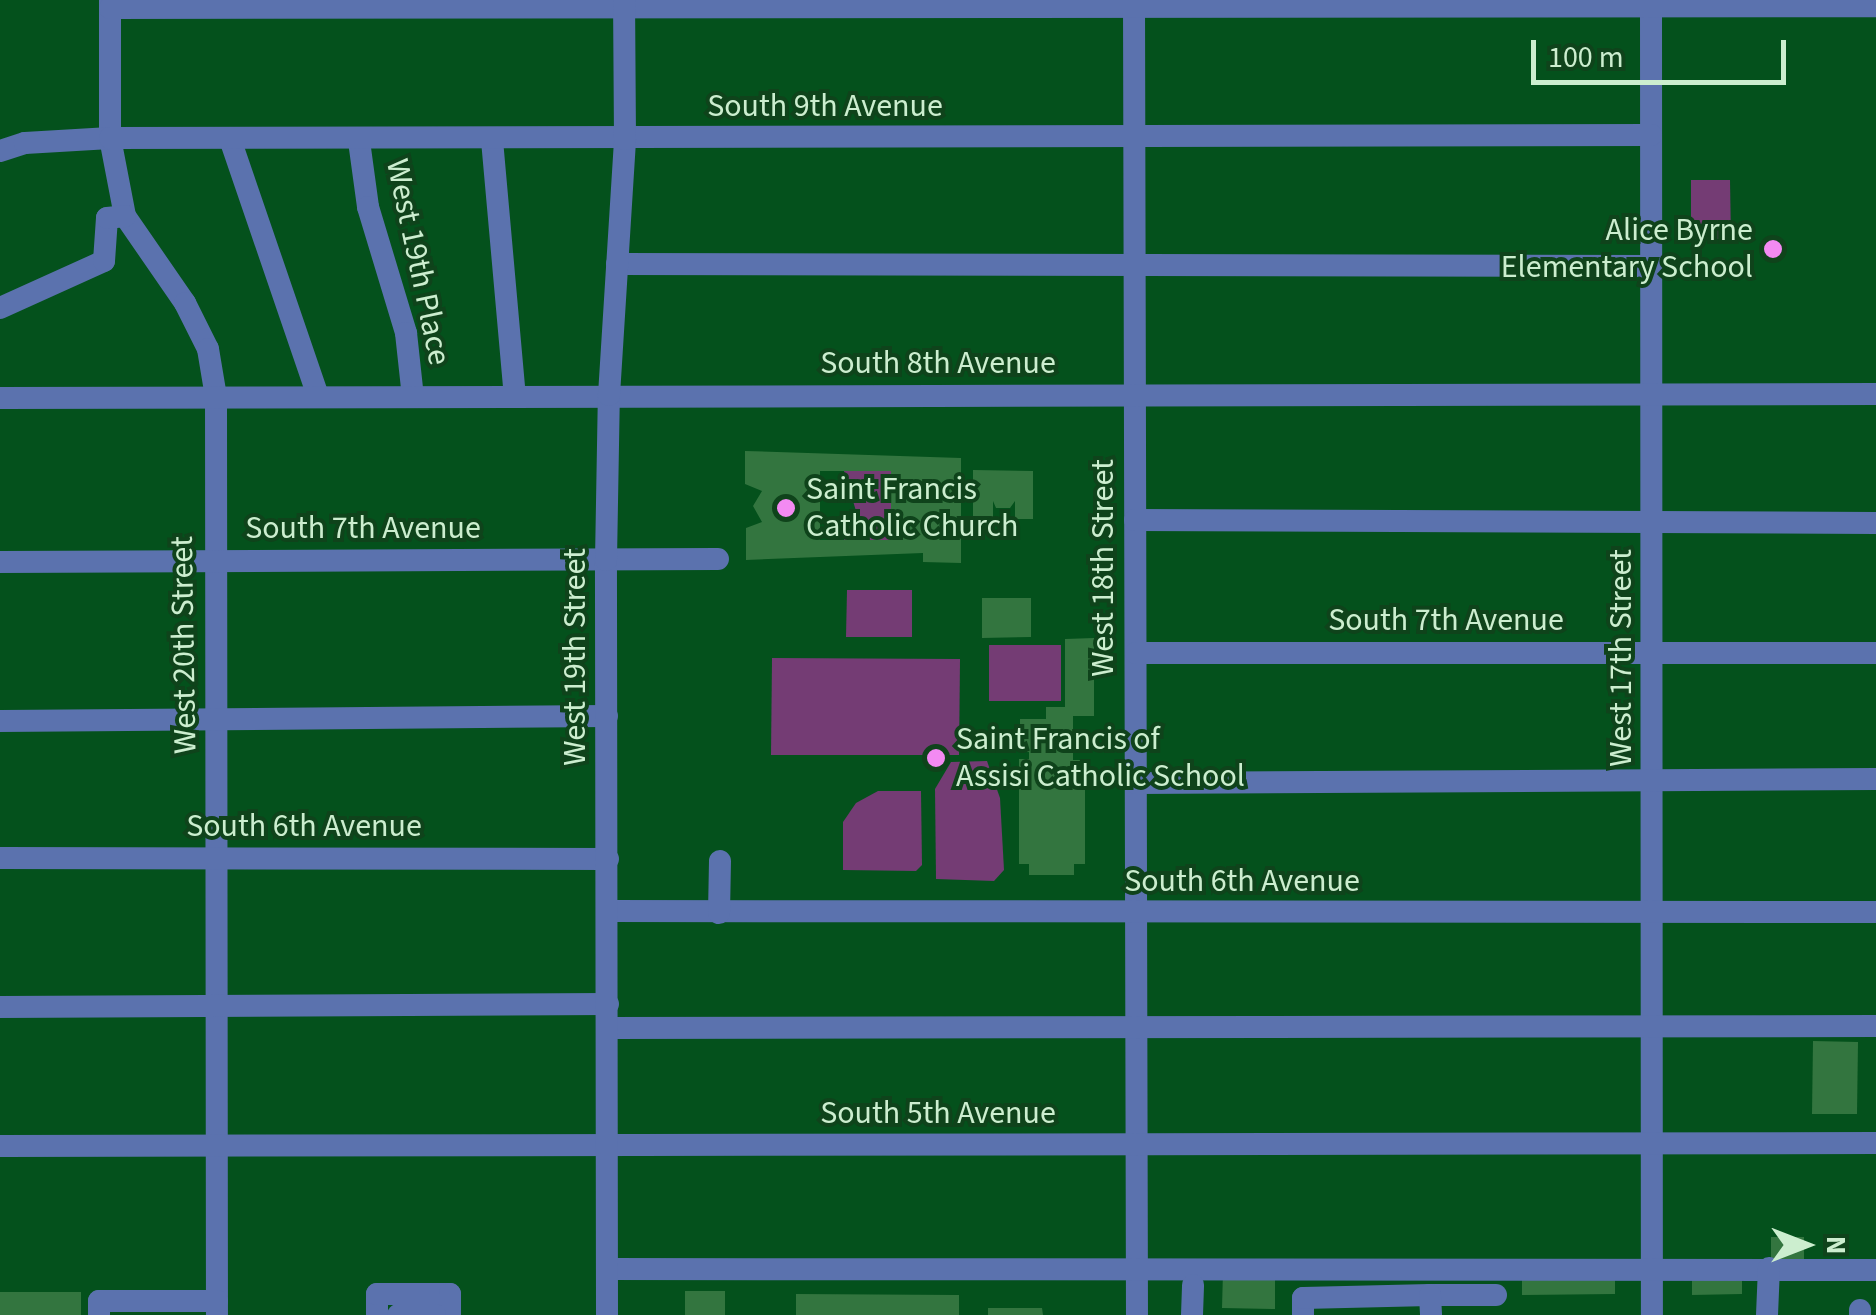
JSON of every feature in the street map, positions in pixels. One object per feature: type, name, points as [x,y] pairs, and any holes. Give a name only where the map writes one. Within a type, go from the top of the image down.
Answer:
[{"type":"street","name":"West 17th Street","points":[[1651,3],[1652,1315]]},
{"type":"street","points":[[110,4],[1876,6]]},
{"type":"street","name":"West 20th Street","points":[[110,4],[110,138],[126,216],[193,318],[208,349],[216,397],[217,1308]]},
{"type":"street","name":"West 19th Street","points":[[607,1315],[608,396],[625,139],[624,4]]},
{"type":"street","name":"West 18th Street","points":[[1134,4],[1137,1315]]},
{"type":"street","name":"South 9th Avenue","points":[[0,152],[25,143],[110,138],[1652,135]]},
{"type":"street","points":[[230,139],[318,396]]},
{"type":"street","name":"West 19th Place","points":[[359,140],[368,207],[406,333],[413,397]]},
{"type":"street","points":[[492,140],[515,396]]},
{"type":"street","points":[[0,308],[104,262],[108,218],[126,216]]},
{"type":"street","points":[[617,264],[1652,266]]},
{"type":"street","name":"South 8th Avenue","points":[[0,398],[1876,394]]},
{"type":"street","points":[[1135,520],[1876,522]]},
{"type":"street","name":"South 7th Avenue","points":[[0,562],[718,559]]},
{"type":"street","name":"South 7th Avenue","points":[[1136,653],[1876,653]]},
{"type":"street","points":[[0,721],[607,716]]},
{"type":"street","points":[[1136,783],[1876,779]]},
{"type":"street","name":"South 6th Avenue","points":[[0,858],[608,859]]},
{"type":"street","points":[[719,913],[720,861]]},
{"type":"street","name":"South 6th Avenue","points":[[608,911],[1876,912]]},
{"type":"street","points":[[0,1007],[608,1004]]},
{"type":"street","points":[[608,1028],[1876,1026]]},
{"type":"street","name":"South 5th Avenue","points":[[0,1146],[1876,1143]]},
{"type":"street","points":[[607,1269],[1137,1266],[1876,1270]]},
{"type":"street","points":[[1768,1313],[1769,1268]]},
{"type":"street","points":[[1192,1315],[1193,1285]]},
{"type":"street","points":[[377,1315],[377,1294],[450,1294],[450,1315]]},
{"type":"street","points":[[1304,1315],[1303,1298],[1346,1306],[1430,1305],[1496,1295]]},
{"type":"street","points":[[98,1315],[99,1301],[217,1308]]},
{"type":"street","points":[[398,1315],[435,1315]]},
{"type":"shaded area","points":[[1691,180],[1730,180],[1731,239],[1691,239]]},
{"type":"shaded area","points":[[844,471],[891,471],[891,540],[844,540],[844,523],[856,511]]},
{"type":"shaded area","points":[[847,590],[912,590],[912,637],[846,637]]},
{"type":"shaded area","points":[[989,645],[1061,645],[1061,701],[989,701]]},
{"type":"shaded area","points":[[772,658],[960,659],[959,755],[771,755]]},
{"type":"shaded area","points":[[987,761],[1000,798],[1004,870],[994,881],[936,879],[935,789],[951,762]]},
{"type":"shaded area","points":[[878,791],[921,791],[922,865],[916,871],[843,870],[843,822],[856,803]]},
{"type":"building","points":[[745,451],[961,458],[961,563],[923,562],[923,553],[746,560],[746,528],[762,522],[753,506],[762,491],[745,484]],"holes":[[[820,471],[891,471],[891,540],[820,540]]]},
{"type":"building","points":[[973,470],[1033,471],[1033,519],[1015,519],[1015,501],[1010,508],[996,508],[993,501],[993,529],[973,529]]},
{"type":"building","points":[[982,598],[1031,598],[1031,637],[982,638]]},
{"type":"building","points":[[1094,638],[1094,716],[1073,716],[1073,760],[1085,760],[1085,864],[1074,864],[1074,875],[1029,875],[1029,864],[1019,864],[1019,759],[1029,759],[1029,752],[1020,752],[1020,719],[1046,719],[1046,707],[1065,707],[1065,639]]},
{"type":"building","points":[[1813,1041],[1858,1042],[1857,1114],[1812,1114]]},
{"type":"building","points":[[1771,1237],[1804,1237],[1804,1262],[1771,1262]]},
{"type":"building","points":[[1223,1271],[1275,1271],[1275,1309],[1222,1308]]},
{"type":"building","points":[[1615,1278],[1615,1294],[1522,1295],[1522,1279]]},
{"type":"building","points":[[1692,1279],[1742,1279],[1742,1294],[1692,1295]]},
{"type":"building","points":[[685,1291],[725,1291],[725,1315],[685,1315]]},
{"type":"building","points":[[0,1292],[81,1292],[81,1315],[0,1315]]},
{"type":"building","points":[[796,1294],[959,1295],[959,1315],[796,1315]]},
{"type":"building","points":[[988,1308],[1042,1308],[1043,1315],[988,1315]]},
{"type":"place","name":"Alice Byrne Elementary School","points":[[1773,249]]},
{"type":"place","name":"Saint Francis Catholic Church","points":[[786,508]]},
{"type":"place","name":"Saint Francis of Assisi Catholic School","points":[[936,758]]}]
